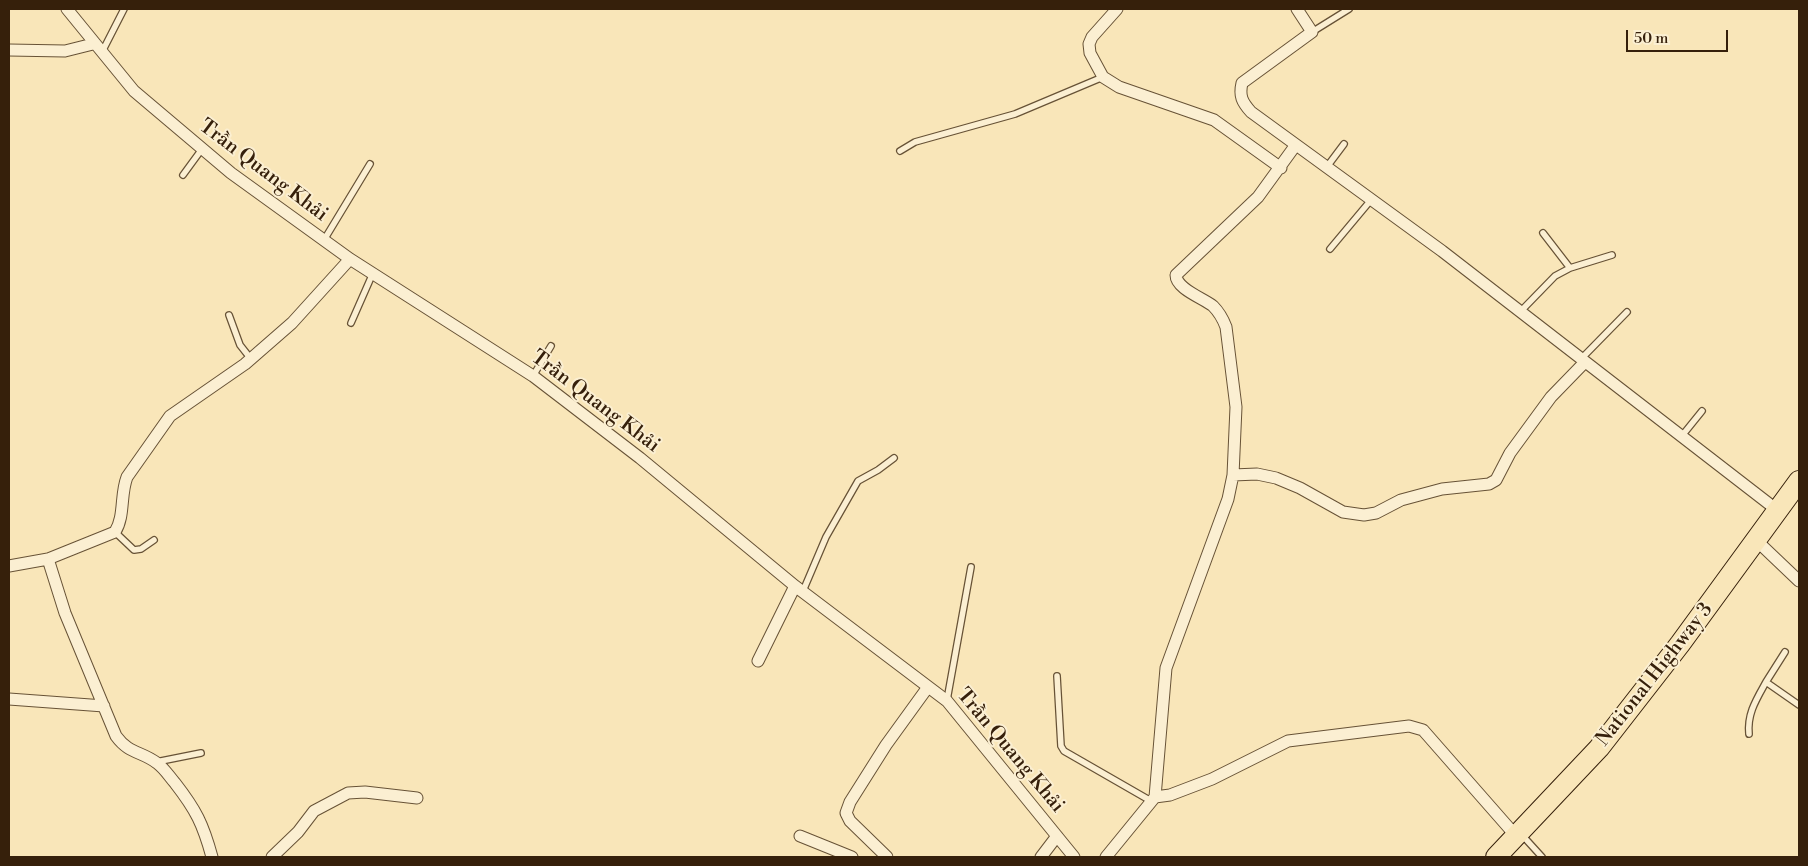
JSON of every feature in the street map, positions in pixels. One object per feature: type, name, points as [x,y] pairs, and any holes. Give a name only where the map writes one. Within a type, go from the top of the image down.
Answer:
[{"type":"highway","name":"National Highway 3","points":[[1496,857],[1599,748],[1757,541],[1777,510],[1799,482]]},
{"type":"street","name":"Trần Quang Khải","points":[[67,9],[134,91],[231,173],[350,259],[534,376],[640,458],[799,588],[947,702],[1074,857]]},
{"type":"street","points":[[1117,9],[1092,37],[1089,44],[1090,53],[1103,77],[1119,86],[1214,120],[1281,168]]},
{"type":"street","points":[[1297,9],[1312,32],[1242,83],[1239,93],[1243,103],[1251,112],[1295,146],[1442,251],[1582,362],[1777,510]]},
{"type":"street","points":[[9,50],[65,51],[94,44]]},
{"type":"street","points":[[1106,857],[1153,799],[1166,668],[1222,519],[1233,475],[1236,394],[1226,326],[1221,315],[1212,305],[1179,284],[1176,278],[1178,273],[1258,197],[1281,168],[1295,146]]},
{"type":"street","points":[[9,566],[48,559],[108,537],[115,532],[119,525],[123,485],[126,477],[170,416],[251,359],[300,316],[350,259]]},
{"type":"street","points":[[1233,475],[1257,474],[1276,478],[1300,488],[1343,512],[1364,515],[1376,513],[1401,500],[1442,489],[1489,484],[1496,480],[1510,453],[1551,397],[1582,362]]},
{"type":"street","points":[[1757,541],[1799,581]]},
{"type":"street","points":[[48,559],[65,613],[116,736],[123,746],[156,762],[195,808],[205,832],[212,857]]},
{"type":"street","points":[[758,661],[799,588]]},
{"type":"street","points":[[887,857],[850,821],[846,813],[850,802],[886,745],[928,687]]},
{"type":"street","points":[[9,699],[104,706]]},
{"type":"street","points":[[1153,799],[1170,795],[1212,779],[1288,741],[1414,726],[1423,730],[1518,834]]},
{"type":"street","points":[[272,857],[298,832],[314,811],[348,793],[365,792],[417,798]]},
{"type":"street","points":[[800,836],[852,857]]},
{"type":"street","points":[[1041,857],[1057,836]]},
{"type":"lane","points":[[102,52],[124,9]]},
{"type":"lane","points":[[1312,32],[1348,9]]},
{"type":"lane","points":[[900,150],[915,142],[1015,114],[1103,77]]},
{"type":"lane","points":[[1326,168],[1344,144]]},
{"type":"lane","points":[[183,175],[202,149]]},
{"type":"lane","points":[[324,240],[370,164]]},
{"type":"lane","points":[[1330,249],[1371,200]]},
{"type":"lane","points":[[1543,233],[1570,268]]},
{"type":"lane","points":[[1520,312],[1555,276],[1570,268],[1612,255]]},
{"type":"lane","points":[[351,323],[373,273]]},
{"type":"lane","points":[[1582,362],[1627,312]]},
{"type":"lane","points":[[228,315],[240,345],[251,359]]},
{"type":"lane","points":[[534,376],[551,346]]},
{"type":"lane","points":[[1681,437],[1702,411]]},
{"type":"lane","points":[[799,588],[858,481],[894,458]]},
{"type":"lane","points":[[115,532],[134,550],[141,549],[154,540]]},
{"type":"lane","points":[[947,702],[971,567]]},
{"type":"lane","points":[[1749,734],[1747,721],[1751,710],[1785,652]]},
{"type":"lane","points":[[1057,676],[1061,746],[1064,750],[1153,799]]},
{"type":"lane","points":[[1766,682],[1799,705]]},
{"type":"lane","points":[[156,762],[201,753]]},
{"type":"lane","points":[[1518,834],[1542,857]]}]
